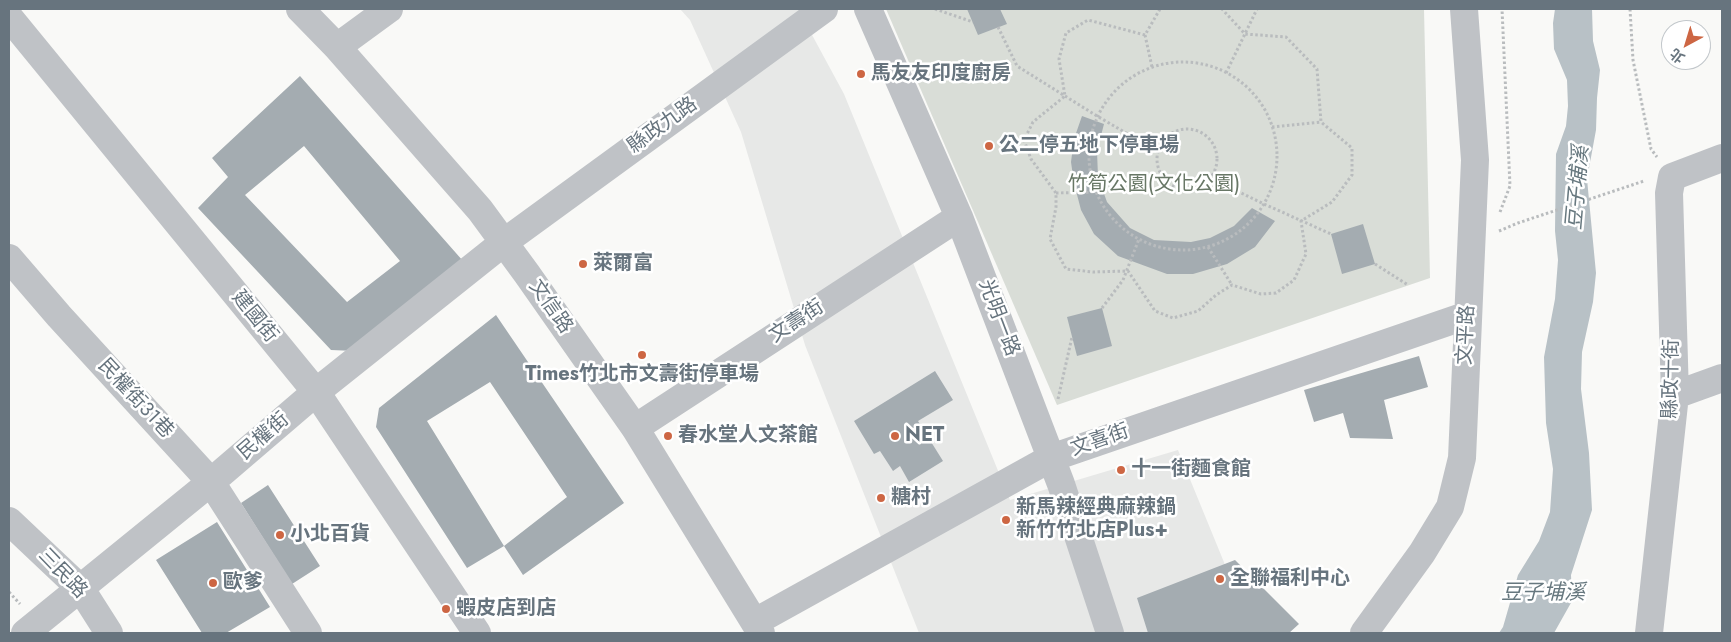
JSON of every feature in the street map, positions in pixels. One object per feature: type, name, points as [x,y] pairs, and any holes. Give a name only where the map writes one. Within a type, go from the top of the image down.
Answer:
[{"type":"street","name":"文信路","points":[[300,9],[337,47],[480,210],[635,428],[758,628]]},
{"type":"street","points":[[337,47],[389,9]]},
{"type":"street","name":"縣政九路","points":[[503,243],[824,9]]},
{"type":"street","name":"光明一路","points":[[868,9],[959,217],[1051,458],[1110,633]]},
{"type":"street","name":"文平路","points":[[1364,633],[1422,553],[1450,506],[1462,458],[1475,160],[1464,9]]},
{"type":"street","name":"建國街","points":[[9,17],[316,392],[477,633]]},
{"type":"street","name":"縣政十街","points":[[1648,633],[1676,395],[1669,193],[1672,177],[1722,158]]},
{"type":"street","name":"文壽街","points":[[635,428],[959,217]]},
{"type":"street","name":"民權街","points":[[25,633],[212,482],[316,392],[503,243]]},
{"type":"street","name":"民權街31巷","points":[[9,258],[59,316],[212,482],[308,633]]},
{"type":"street","name":"文喜街","points":[[758,628],[1051,458],[1468,314]]},
{"type":"street","points":[[1676,395],[1722,378]]},
{"type":"street","name":"三民路","points":[[9,521],[81,589],[109,633]]},
{"type":"path","points":[[935,9],[973,22]]},
{"type":"path","points":[[1152,67],[1145,35],[1160,9]]},
{"type":"path","points":[[1222,9],[1245,34],[1286,37],[1317,69],[1321,122],[1352,148],[1352,175],[1332,202],[1301,221]]},
{"type":"path","points":[[1226,73],[1257,9]]},
{"type":"path","points":[[1502,9],[1510,186]]},
{"type":"path","points":[[1630,9],[1633,60],[1651,149]]},
{"type":"path","points":[[1065,96],[1059,59],[1066,33],[1088,20],[1145,35]]},
{"type":"path","points":[[998,27],[1017,66],[1157,151]]},
{"type":"path","points":[[1177,62],[1202,65],[1226,73],[1246,87],[1262,105],[1272,127],[1277,153],[1274,180],[1264,204],[1249,223],[1230,238],[1208,247],[1185,250],[1162,248],[1139,239],[1121,227],[1106,211],[1096,192],[1089,166],[1090,141],[1097,116],[1111,95],[1130,78],[1152,67],[1177,62]]},
{"type":"path","points":[[1065,96],[1033,122],[1024,140],[1031,159],[1056,193],[1056,207],[1050,239],[1066,269],[1093,272],[1128,271]]},
{"type":"path","points":[[1272,127],[1321,122]]},
{"type":"path","points":[[1186,128],[1196,130],[1205,134],[1212,141],[1216,150],[1217,160],[1215,169],[1210,178],[1202,185],[1183,189],[1173,186],[1164,179],[1159,171],[1156,161],[1157,151],[1161,142],[1168,134],[1186,128]]},
{"type":"path","points":[[1210,178],[1331,234]]},
{"type":"path","points":[[1493,234],[1518,222],[1650,179]]},
{"type":"path","points":[[1056,193],[1096,192]]},
{"type":"path","points":[[1208,247],[1232,285],[1261,294],[1276,293],[1294,280],[1306,254],[1301,221]]},
{"type":"path","points":[[1102,308],[1128,271],[1139,239]]},
{"type":"path","points":[[1375,264],[1408,286]]},
{"type":"path","points":[[1128,271],[1155,311],[1173,318],[1198,311],[1216,295],[1232,285]]},
{"type":"path","points":[[1057,405],[1072,337]]},
{"type":"shaded area","points":[[680,9],[798,9],[844,94],[1010,500],[1178,450],[1253,633],[919,633],[805,345],[741,132],[690,20]]},
{"type":"green space","name":"竹筍公園(文化公園)","points":[[886,9],[1424,9],[1430,278],[1057,405]]},
{"type":"water","name":"豆子埔溪","points":[[1555,9],[1592,9],[1593,41],[1600,70],[1596,130],[1587,179],[1596,273],[1593,302],[1582,352],[1581,389],[1589,453],[1592,510],[1571,575],[1572,601],[1554,633],[1499,633],[1503,627],[1518,575],[1539,541],[1550,512],[1553,469],[1546,423],[1544,357],[1555,299],[1558,260],[1555,231],[1556,154],[1566,126],[1568,106],[1567,80],[1554,49],[1553,23]]},
{"type":"building","points":[[967,9],[1000,9],[1007,24],[978,35]]},
{"type":"building","points":[[300,76],[463,261],[355,351],[331,350],[198,208],[228,177],[212,158]],"holes":[[[304,146],[400,261],[347,302],[245,195]]]},
{"type":"building","points":[[1082,116],[1104,124],[1097,151],[1098,177],[1107,202],[1130,228],[1154,240],[1191,242],[1210,238],[1234,226],[1252,208],[1275,221],[1255,247],[1227,264],[1193,274],[1167,274],[1118,256],[1094,234],[1081,210],[1074,183],[1071,162],[1074,139]]},
{"type":"building","points":[[1363,224],[1375,264],[1342,274],[1331,234]]},
{"type":"building","points":[[1102,308],[1112,346],[1077,356],[1067,317]]},
{"type":"building","points":[[496,315],[624,503],[523,575],[504,546],[467,568],[376,427],[379,408]],"holes":[[[490,382],[567,497],[504,546],[427,421]]]},
{"type":"building","points":[[1419,356],[1428,387],[1384,400],[1393,439],[1350,438],[1343,413],[1314,422],[1304,390]]},
{"type":"building","name":"NET","points":[[935,371],[953,400],[918,421],[943,461],[909,482],[900,466],[893,471],[880,451],[874,454],[854,421]]},
{"type":"building","name":"小北百貨","points":[[268,485],[320,566],[292,584],[241,503]]},
{"type":"building","name":"歐爹","points":[[217,522],[270,607],[226,633],[202,633],[156,560]]},
{"type":"building","name":"全聯福利中心","points":[[1235,560],[1299,624],[1289,633],[1148,633],[1137,598]]},
{"type":"place","name":"馬友友印度廚房","points":[[861,74]]},
{"type":"place","name":"公二停五地下停車場","points":[[989,146]]},
{"type":"place","name":"萊爾富","points":[[583,264]]},
{"type":"place","name":"Times竹北市文壽街停車場","points":[[642,355]]},
{"type":"place","name":"春水堂人文茶館","points":[[668,436]]},
{"type":"place","name":"NET","points":[[895,436]]},
{"type":"place","name":"十一街麵食館","points":[[1121,470]]},
{"type":"place","name":"糖村","points":[[881,498]]},
{"type":"place","name":"新馬辣經典麻辣鍋 新竹竹北店Plus+","points":[[1006,520]]},
{"type":"place","name":"小北百貨","points":[[280,535]]},
{"type":"place","name":"全聯福利中心","points":[[1220,579]]},
{"type":"place","name":"歐爹","points":[[213,583]]},
{"type":"place","name":"蝦皮店到店","points":[[446,609]]}]
